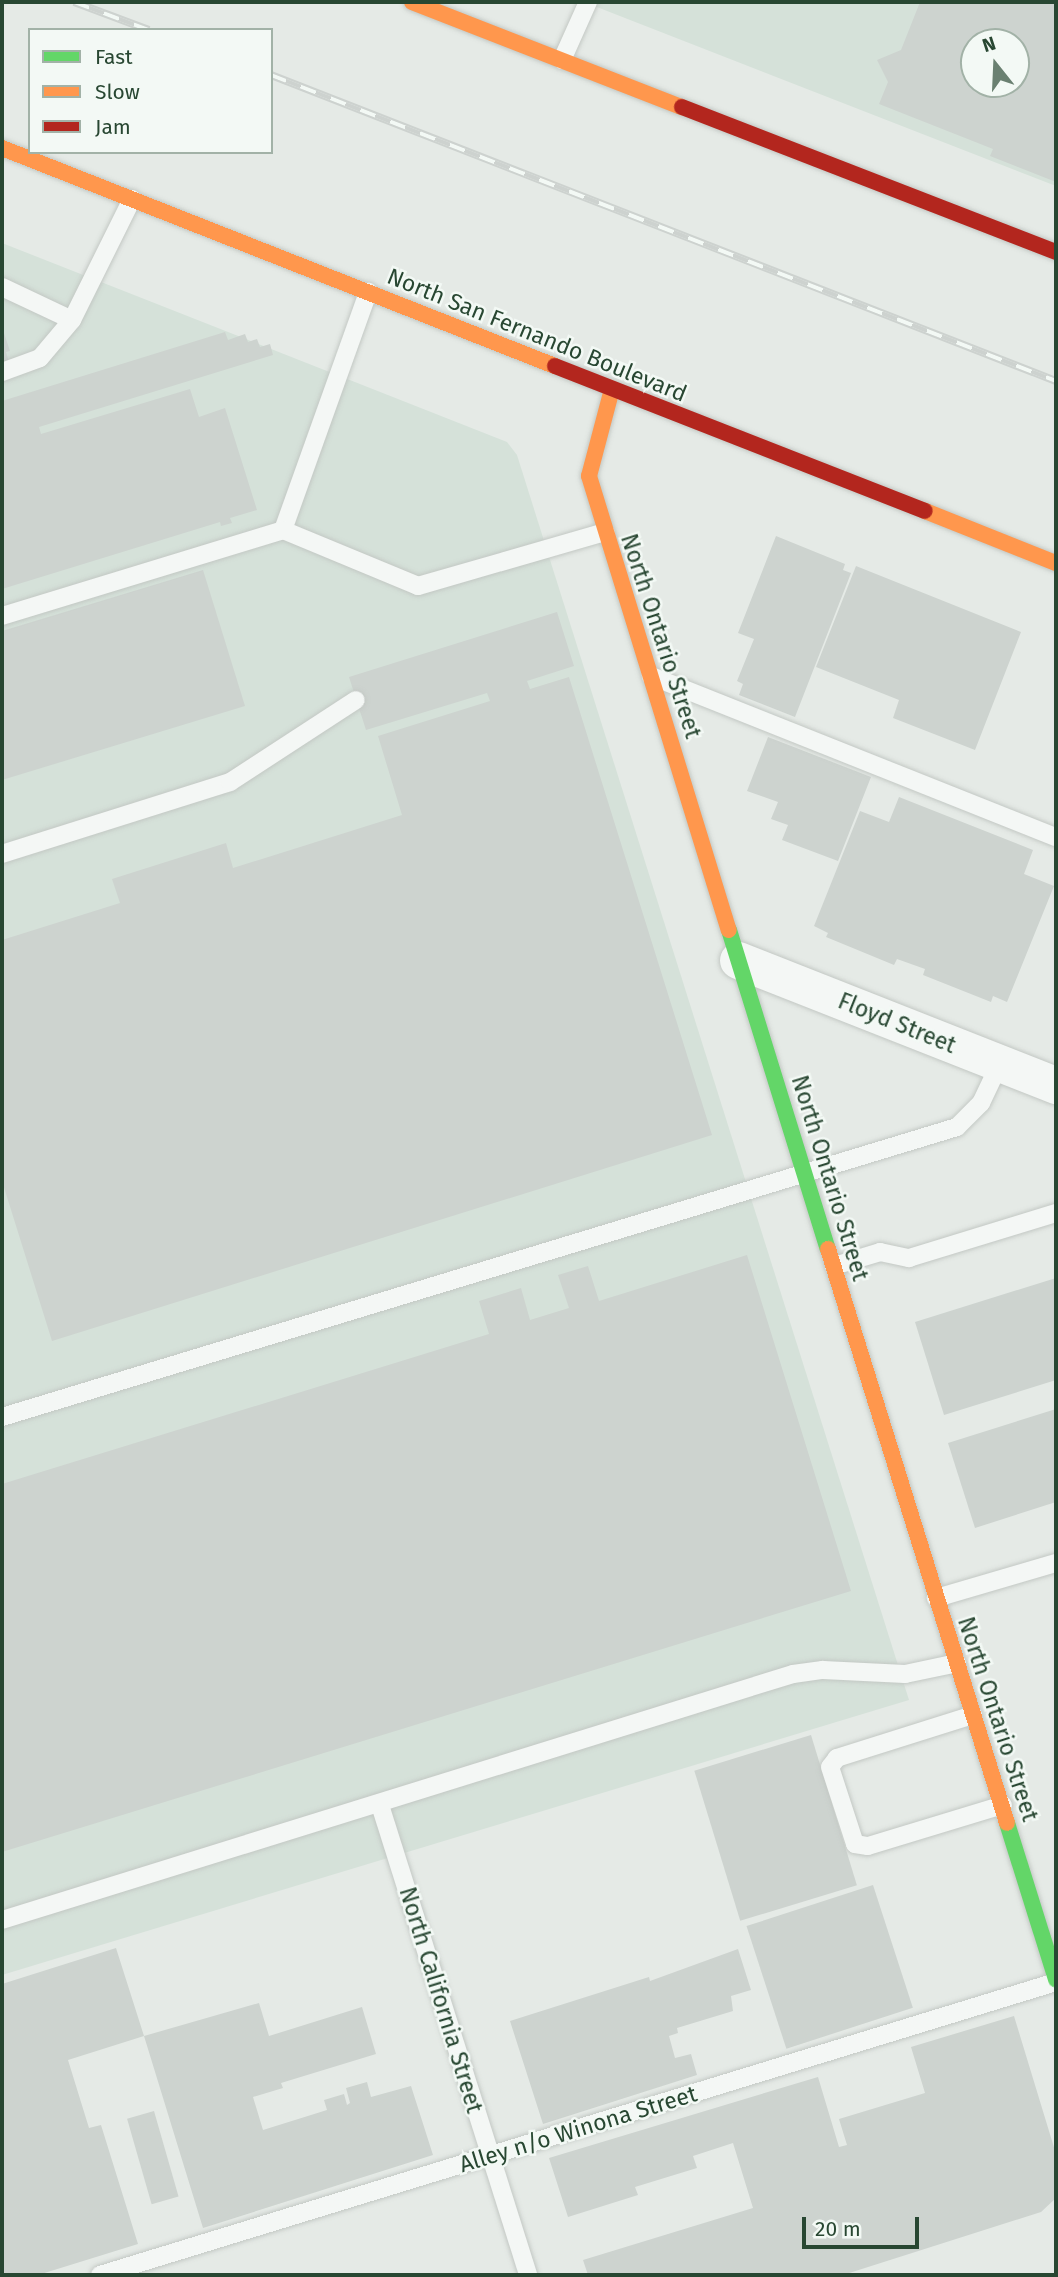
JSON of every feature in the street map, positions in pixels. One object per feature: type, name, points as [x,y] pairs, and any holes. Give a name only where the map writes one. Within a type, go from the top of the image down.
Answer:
[{"type":"street","points":[[412,2],[1056,252]]},
{"type":"street","name":"North San Fernando Boulevard","points":[[2,148],[1056,563]]},
{"type":"street","name":"North Ontario Street","points":[[612,389],[589,476],[1056,1980]]},
{"type":"street","name":"Floyd Street","points":[[738,960],[1056,1085]]},
{"type":"lane","points":[[562,60],[588,2]]},
{"type":"lane","points":[[2,372],[40,358],[72,320],[132,199]]},
{"type":"lane","points":[[2,287],[72,320]]},
{"type":"lane","points":[[284,530],[368,292]]},
{"type":"lane","points":[[2,616],[284,530],[418,586],[605,532]]},
{"type":"lane","points":[[651,676],[1056,837]]},
{"type":"lane","points":[[2,854],[230,782],[356,700]]},
{"type":"lane","points":[[2,1417],[804,1170],[957,1127],[981,1103],[1000,1063]]},
{"type":"lane","points":[[834,1266],[880,1252],[909,1258],[1056,1213]]},
{"type":"lane","points":[[936,1598],[1056,1563]]},
{"type":"lane","points":[[2,1920],[380,1805],[793,1674],[823,1670],[905,1674],[957,1663]]},
{"type":"lane","points":[[973,1715],[836,1758],[830,1768],[855,1844],[868,1846],[1003,1805]]},
{"type":"lane","name":"North California Street","points":[[380,1805],[528,2275]]},
{"type":"lane","name":"Alley n/o Winona Street","points":[[100,2275],[1056,1980]]},
{"type":"shaded area","points":[[584,2],[1056,2],[1056,186]]},
{"type":"shaded area","points":[[2,243],[507,442],[517,455],[909,1700],[2,1975]]},
{"type":"building","points":[[920,2],[1056,2],[1056,182],[990,156],[993,149],[879,104],[888,82],[877,60],[901,50]]},
{"type":"building","points":[[2,327],[10,351],[6,352],[9,362],[2,364]]},
{"type":"building","points":[[225,332],[228,340],[245,334],[248,342],[257,339],[260,347],[270,344],[273,355],[39,427],[41,434],[190,389],[199,417],[225,408],[257,510],[230,518],[232,523],[221,526],[220,522],[2,589],[2,401]]},
{"type":"building","points":[[776,536],[845,564],[843,570],[851,573],[795,717],[739,695],[743,684],[737,681],[754,639],[738,633]]},
{"type":"building","points":[[856,566],[1021,632],[975,750],[893,718],[899,700],[816,667]]},
{"type":"building","points":[[203,570],[245,706],[2,780],[2,631]]},
{"type":"building","points":[[557,612],[574,666],[527,681],[530,689],[569,677],[712,1135],[52,1341],[2,1181],[2,940],[120,903],[112,879],[226,843],[233,868],[402,815],[378,736],[490,701],[487,693],[366,730],[349,677]]},
{"type":"building","points":[[768,737],[871,777],[838,861],[782,840],[788,825],[771,819],[778,802],[747,791]]},
{"type":"building","points":[[899,797],[1033,850],[1024,874],[1054,886],[1007,1002],[993,996],[991,1002],[923,975],[925,969],[897,959],[894,965],[826,937],[828,933],[814,926],[860,811],[889,822]]},
{"type":"building","points":[[747,1255],[851,1591],[2,1852],[2,1484],[489,1334],[479,1301],[521,1288],[530,1320],[569,1308],[558,1275],[588,1266],[599,1301]]},
{"type":"building","points":[[1056,1278],[1056,1380],[944,1415],[915,1322]]},
{"type":"building","points":[[1056,1409],[1056,1502],[975,1528],[948,1443]]},
{"type":"building","points":[[811,1735],[857,1885],[740,1921],[694,1771]]},
{"type":"building","points":[[873,1885],[913,2008],[786,2049],[747,1926]]},
{"type":"building","points":[[116,1948],[144,2036],[68,2060],[89,2128],[101,2125],[138,2244],[38,2275],[2,2275],[2,1984]]},
{"type":"building","points":[[738,1949],[751,1990],[731,1996],[733,2011],[677,2028],[678,2033],[669,2036],[675,2058],[691,2054],[697,2075],[543,2124],[510,2021],[649,1977],[650,1981]]},
{"type":"building","points":[[259,2003],[269,2036],[362,2007],[376,2054],[281,2083],[283,2088],[253,2097],[263,2130],[327,2110],[324,2100],[344,2094],[347,2105],[350,2103],[346,2088],[367,2082],[371,2097],[411,2086],[433,2155],[203,2228],[144,2036]]},
{"type":"building","points":[[1014,2016],[1056,2154],[1056,2198],[1041,2212],[843,2275],[588,2275],[583,2260],[753,2208],[733,2143],[693,2156],[697,2168],[635,2187],[638,2195],[568,2217],[549,2158],[818,2077],[839,2147],[847,2145],[839,2119],[925,2093],[911,2047]]},
{"type":"building","points":[[154,2111],[179,2197],[152,2204],[127,2119]]},
{"type":"railway","points":[[74,2],[144,28]]},
{"type":"railway","points":[[273,76],[1056,381]]},
{"type":"traffic: fast","points":[[729,930],[828,1249]]},
{"type":"traffic: fast","points":[[1007,1823],[1056,1979]]},
{"type":"traffic: slow","points":[[412,2],[682,107]]},
{"type":"traffic: slow","points":[[2,148],[555,366]]},
{"type":"traffic: slow","points":[[612,389],[589,476],[729,930]]},
{"type":"traffic: slow","points":[[925,511],[1056,563]]},
{"type":"traffic: slow","points":[[828,1249],[1007,1823]]},
{"type":"traffic: jam","points":[[682,107],[1056,252]]},
{"type":"traffic: jam","points":[[555,366],[925,511]]}]
